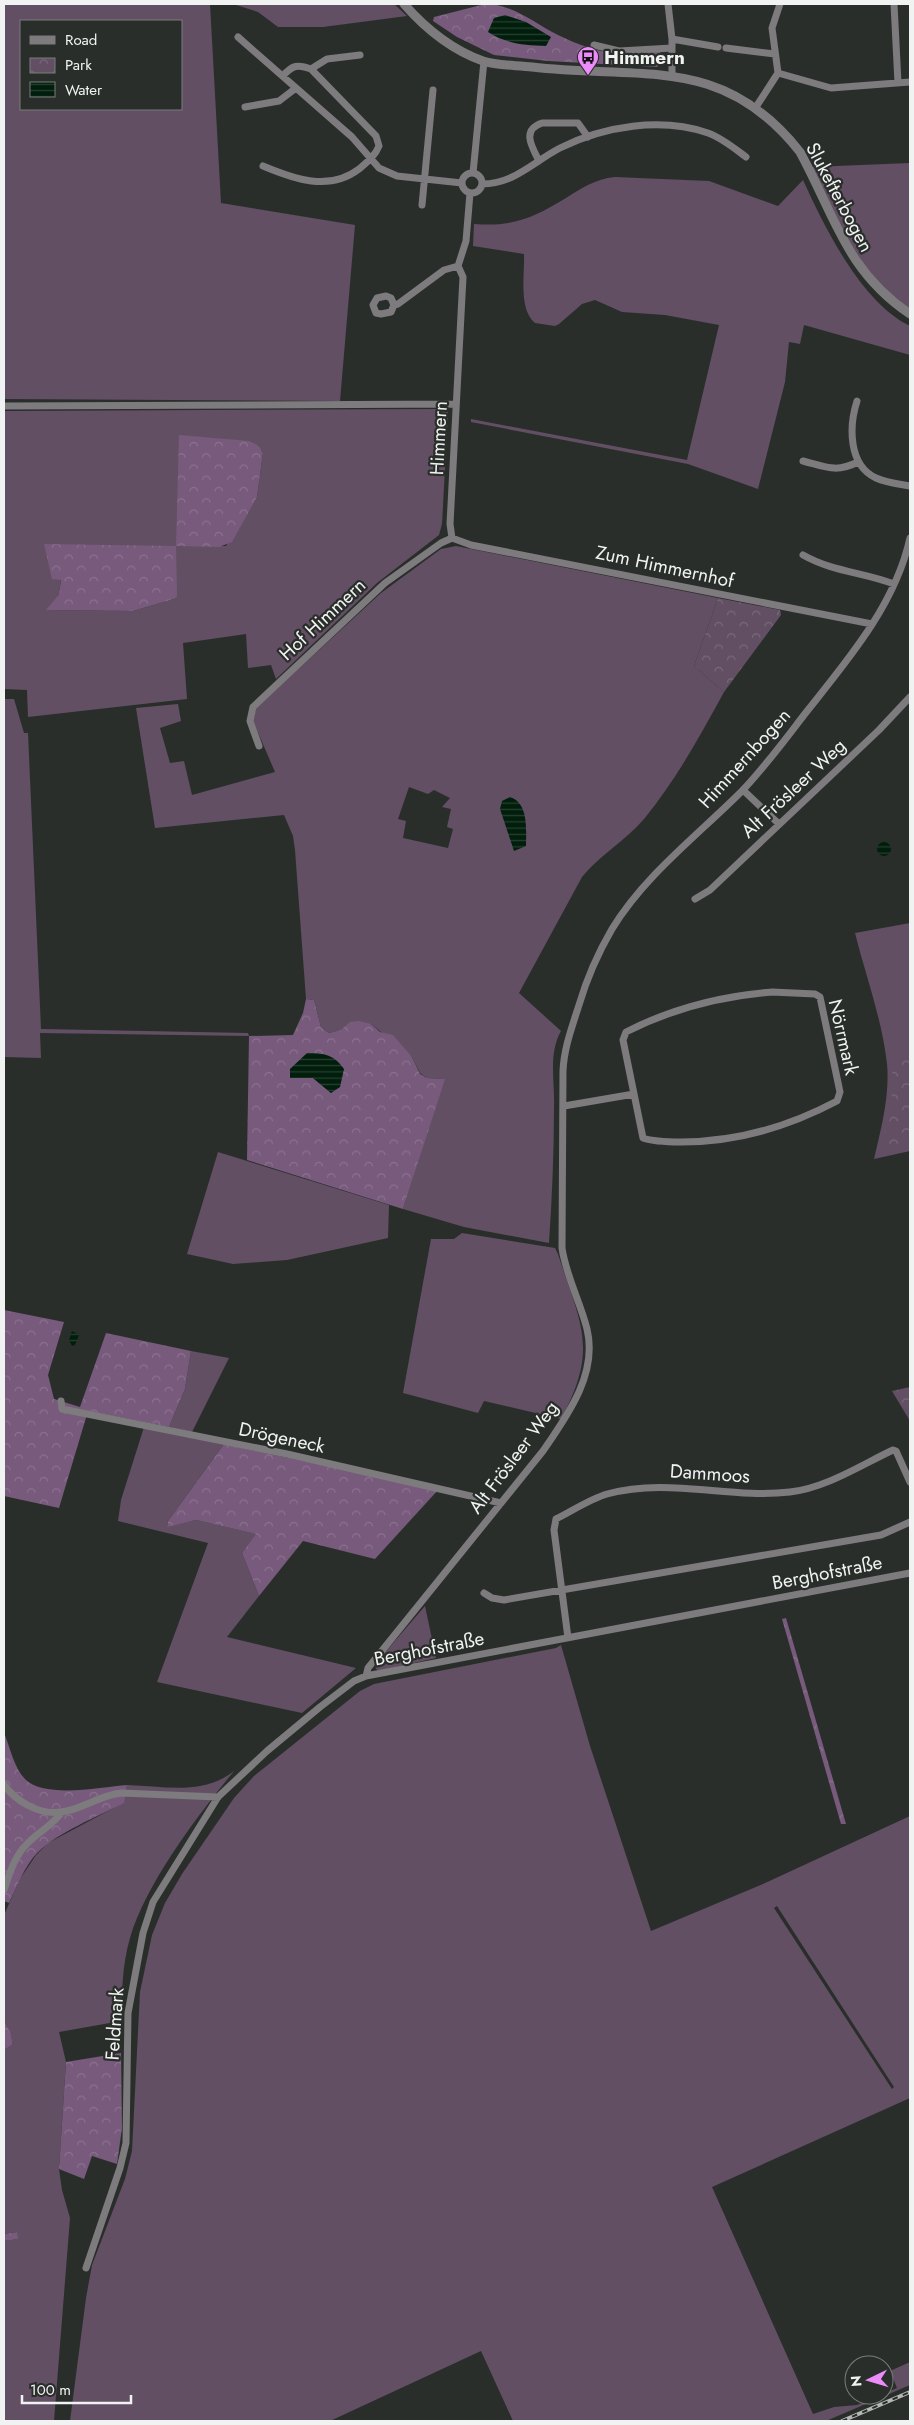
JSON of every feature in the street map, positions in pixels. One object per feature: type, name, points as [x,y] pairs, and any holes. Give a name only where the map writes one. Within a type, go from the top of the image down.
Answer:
[{"type":"street","name":"Slukefterbogen","points":[[404,4],[419,22],[437,37],[484,61],[572,72],[656,73],[700,81],[732,93],[756,107],[800,152],[857,264],[878,289],[910,314]]},
{"type":"street","points":[[668,4],[672,39],[672,76]]},
{"type":"street","points":[[756,107],[778,73],[772,28],[780,4]]},
{"type":"street","points":[[894,4],[898,83]]},
{"type":"street","points":[[238,37],[352,137],[370,160],[389,174],[462,183]]},
{"type":"street","points":[[672,39],[718,47]]},
{"type":"street","points":[[594,45],[619,51],[672,48]]},
{"type":"street","points":[[726,48],[775,54]]},
{"type":"street","points":[[311,69],[327,59],[360,55]]},
{"type":"street","points":[[473,172],[484,61]]},
{"type":"street","points":[[262,166],[288,176],[322,183],[344,178],[370,160],[379,146],[376,136],[311,69],[300,65],[294,66],[283,76]]},
{"type":"street","points":[[778,73],[830,88],[910,82]]},
{"type":"street","points":[[245,107],[279,101],[296,88]]},
{"type":"street","points":[[422,205],[433,90]]},
{"type":"street","points":[[539,161],[529,140],[532,129],[536,125],[542,123],[578,123],[588,137]]},
{"type":"street","points":[[482,184],[508,180],[559,148],[588,137],[632,127],[654,125],[692,129],[721,139],[746,157]]},
{"type":"street","points":[[473,172],[480,176],[482,184],[479,190],[470,193],[464,189],[462,183],[464,176],[473,172]]},
{"type":"street","name":"Himmern","points":[[452,538],[450,524],[455,404],[463,277],[458,266],[466,241],[470,193]]},
{"type":"street","points":[[394,305],[414,293],[444,270],[458,266]]},
{"type":"street","points":[[857,401],[852,422],[855,453],[858,462],[875,478],[910,486]]},
{"type":"street","points":[[4,406],[455,404]]},
{"type":"street","points":[[803,461],[835,470],[847,468],[858,462]]},
{"type":"street","name":"Zum Himmernhof","points":[[452,538],[470,545],[872,624]]},
{"type":"street","name":"Hof Himmern","points":[[259,746],[250,721],[253,707],[384,583],[441,543],[452,538]]},
{"type":"street","name":"Himmernbogen","points":[[584,988],[598,954],[613,927],[635,898],[651,878],[743,790],[834,676],[872,624],[904,562],[910,538]]},
{"type":"street","points":[[803,555],[822,566],[894,584]]},
{"type":"street","name":"Alt Frösleer Weg","points":[[694,899],[710,890],[879,730],[910,697]]},
{"type":"street","points":[[743,790],[779,824]]},
{"type":"street","name":"Alt Frösleer Weg","points":[[366,1676],[368,1668],[501,1503],[566,1416],[582,1384],[588,1365],[590,1345],[587,1329],[564,1262],[562,1248],[564,1054],[584,988]]},
{"type":"street","name":"Nörrmark","points":[[772,992],[815,994],[820,997],[840,1092],[837,1101],[815,1113],[769,1130],[731,1139],[701,1142],[654,1140],[646,1139],[641,1135],[634,1094],[623,1040],[623,1036],[632,1029],[668,1012],[719,998],[772,992]]},
{"type":"street","points":[[564,1106],[634,1094]]},
{"type":"street","name":"Drögeneck","points":[[61,1401],[62,1408],[287,1454],[501,1503]]},
{"type":"street","name":"Dammoos","points":[[568,1638],[554,1530],[556,1519],[606,1494],[651,1486],[759,1493],[790,1492],[818,1485],[892,1450],[896,1451],[910,1482]]},
{"type":"street","points":[[484,1593],[492,1598],[504,1600],[881,1535],[910,1522]]},
{"type":"street","name":"Berghofstraße","points":[[218,1797],[320,1707],[354,1681],[366,1676],[910,1573]]},
{"type":"street","points":[[4,1785],[11,1795],[26,1806],[46,1812],[62,1812],[107,1794],[218,1797]]},
{"type":"street","name":"Feldmark","points":[[86,2268],[120,2168],[126,2144],[128,2013],[143,1933],[153,1902],[218,1797]]},
{"type":"street","points":[[4,1890],[19,1854],[26,1844],[56,1821],[62,1812]]},
{"type":"green space","points":[[4,4],[210,4],[221,203],[355,225],[340,401],[4,399]]},
{"type":"green space","points":[[233,4],[394,4],[407,16],[323,27],[278,27],[258,12]]},
{"type":"green space","points":[[485,4],[505,7],[558,35],[589,48],[621,54],[660,51],[662,61],[657,67],[548,61],[494,55],[457,37],[433,21],[434,17]]},
{"type":"green space","points":[[910,163],[910,309],[875,282],[846,240],[812,167]]},
{"type":"green space","points":[[615,177],[709,181],[778,206],[803,180],[822,220],[860,282],[892,315],[910,326],[910,355],[804,325],[800,344],[789,342],[785,382],[758,489],[688,464],[471,422],[471,419],[687,460],[719,325],[665,315],[622,312],[595,300],[582,304],[555,326],[535,323],[526,309],[524,300],[524,254],[473,246],[474,224],[500,224],[522,220],[543,211],[589,184]]},
{"type":"green space","points":[[439,409],[448,412],[442,524],[439,535],[377,583],[276,679],[271,665],[248,668],[246,634],[183,643],[187,699],[28,717],[27,690],[4,689],[4,411]],"holes":[[[261,449],[263,453],[257,497],[226,546],[176,546]],[[61,579],[174,599],[133,611],[47,610],[59,594]]]},
{"type":"green space","points":[[179,435],[249,441],[258,446],[263,453],[257,497],[232,542],[219,547],[176,546]]},
{"type":"green space","points":[[44,544],[176,546],[177,596],[174,599],[133,611],[46,610],[59,594],[61,580],[52,579]]},
{"type":"green space","points":[[456,546],[718,598],[694,666],[724,692],[687,757],[656,804],[637,827],[582,877],[519,993],[561,1031],[553,1059],[554,1141],[549,1243],[464,1227],[403,1209],[444,1079],[427,1078],[420,1073],[412,1057],[371,1024],[329,1033],[321,1027],[314,1000],[306,999],[295,850],[293,836],[284,815],[155,828],[136,708],[178,704],[181,721],[160,728],[170,763],[184,761],[192,795],[275,772],[253,721],[256,708],[381,593],[441,549]],"holes":[[[409,787],[428,794],[434,790],[450,798],[442,807],[451,809],[447,827],[453,829],[448,848],[403,838],[406,821],[398,819]]]},
{"type":"green space","points":[[718,598],[780,610],[781,615],[724,692],[694,666]]},
{"type":"green space","points":[[4,699],[14,699],[24,733],[28,733],[41,1029],[248,1033],[249,1036],[40,1033],[41,1058],[4,1057]]},
{"type":"green space","points":[[910,923],[910,1151],[874,1159],[886,1100],[887,1064],[878,1014],[855,933]]},
{"type":"green space","points":[[306,999],[314,1000],[321,1027],[329,1033],[341,1030],[350,1022],[359,1021],[371,1024],[380,1032],[393,1035],[412,1057],[420,1074],[427,1078],[445,1079],[403,1209],[247,1160],[249,1036],[293,1035],[303,1013]],"holes":[[[344,1069],[331,1093],[313,1078],[290,1078]]]},
{"type":"green space","points":[[910,1059],[910,1145],[879,1150],[886,1129],[890,1107],[892,1063]]},
{"type":"green space","points":[[218,1152],[389,1205],[388,1238],[287,1260],[233,1264],[187,1254]]},
{"type":"green space","points":[[462,1233],[555,1248],[579,1319],[583,1355],[580,1374],[573,1395],[561,1419],[484,1401],[478,1413],[403,1393],[431,1239],[454,1239]]},
{"type":"green space","points":[[4,1310],[64,1322],[48,1375],[54,1399],[80,1407],[106,1333],[191,1351],[185,1389],[169,1427],[88,1411],[59,1508],[4,1496]]},
{"type":"green space","points":[[191,1351],[229,1358],[192,1432],[169,1427],[185,1389]]},
{"type":"green space","points":[[910,1387],[910,1421],[892,1391]]},
{"type":"green space","points":[[144,1427],[224,1444],[168,1521],[167,1526],[196,1520],[257,1534],[242,1553],[259,1596],[227,1637],[356,1668],[302,1713],[157,1682],[208,1543],[118,1521],[121,1500]]},
{"type":"green space","points":[[224,1444],[438,1490],[375,1559],[303,1541],[259,1596],[242,1553],[256,1534],[196,1520],[167,1527],[168,1521]]},
{"type":"green space","points":[[425,1606],[436,1658],[379,1671],[376,1669],[375,1664]]},
{"type":"green space","points":[[786,1618],[846,1824],[841,1824],[782,1619]]},
{"type":"green space","points":[[561,1645],[590,1746],[651,1931],[763,1884],[910,1816],[910,2098],[712,2187],[813,2414],[834,2407],[863,2405],[826,2421],[513,2421],[481,2351],[330,2421],[70,2421],[92,2265],[125,2179],[132,2151],[140,1992],[152,1935],[165,1903],[182,1874],[234,1798],[254,1776],[360,1691],[374,1684],[556,1648]],"holes":[[[777,1906],[894,2087],[892,2089],[774,1908]]]},
{"type":"green space","points":[[4,1733],[18,1769],[25,1779],[34,1785],[45,1789],[74,1790],[127,1785],[124,1803],[56,1838],[37,1853],[25,1871],[9,1903],[4,1901]]},
{"type":"green space","points":[[234,1771],[175,1850],[160,1873],[138,1917],[125,1958],[121,2021],[59,2032],[66,2062],[59,2169],[62,2190],[70,2218],[54,2421],[4,2421],[4,2241],[17,2239],[17,2232],[4,2234],[4,2050],[12,2045],[4,2016],[4,1915],[20,1879],[36,1855],[48,1843],[123,1803],[127,1785],[169,1788],[196,1787],[222,1779]]},
{"type":"green space","points":[[4,2016],[12,2045],[4,2050]]},
{"type":"green space","points":[[121,2053],[122,2128],[117,2164],[92,2156],[84,2179],[59,2169],[66,2062]]},
{"type":"green space","points":[[17,2232],[18,2239],[4,2241],[4,2234]]},
{"type":"green space","points":[[910,2362],[910,2385],[894,2392],[894,2389],[897,2388],[894,2381],[894,2369]]},
{"type":"water","points":[[505,15],[526,22],[551,37],[546,46],[516,43],[488,32],[494,18]]},
{"type":"water","points":[[510,797],[521,805],[526,825],[526,846],[514,851],[500,809],[502,801]]},
{"type":"water","points":[[881,842],[887,842],[891,849],[887,856],[881,856],[877,852],[877,846]]},
{"type":"water","points":[[307,1053],[328,1056],[340,1064],[344,1069],[340,1087],[331,1093],[313,1078],[290,1078],[290,1069]]},
{"type":"water","points":[[72,1331],[79,1335],[75,1345],[72,1346],[69,1340]]},
{"type":"railway","points":[[842,2421],[910,2392]]},
{"type":"place","name":"Himmern","points":[[588,76]]}]
